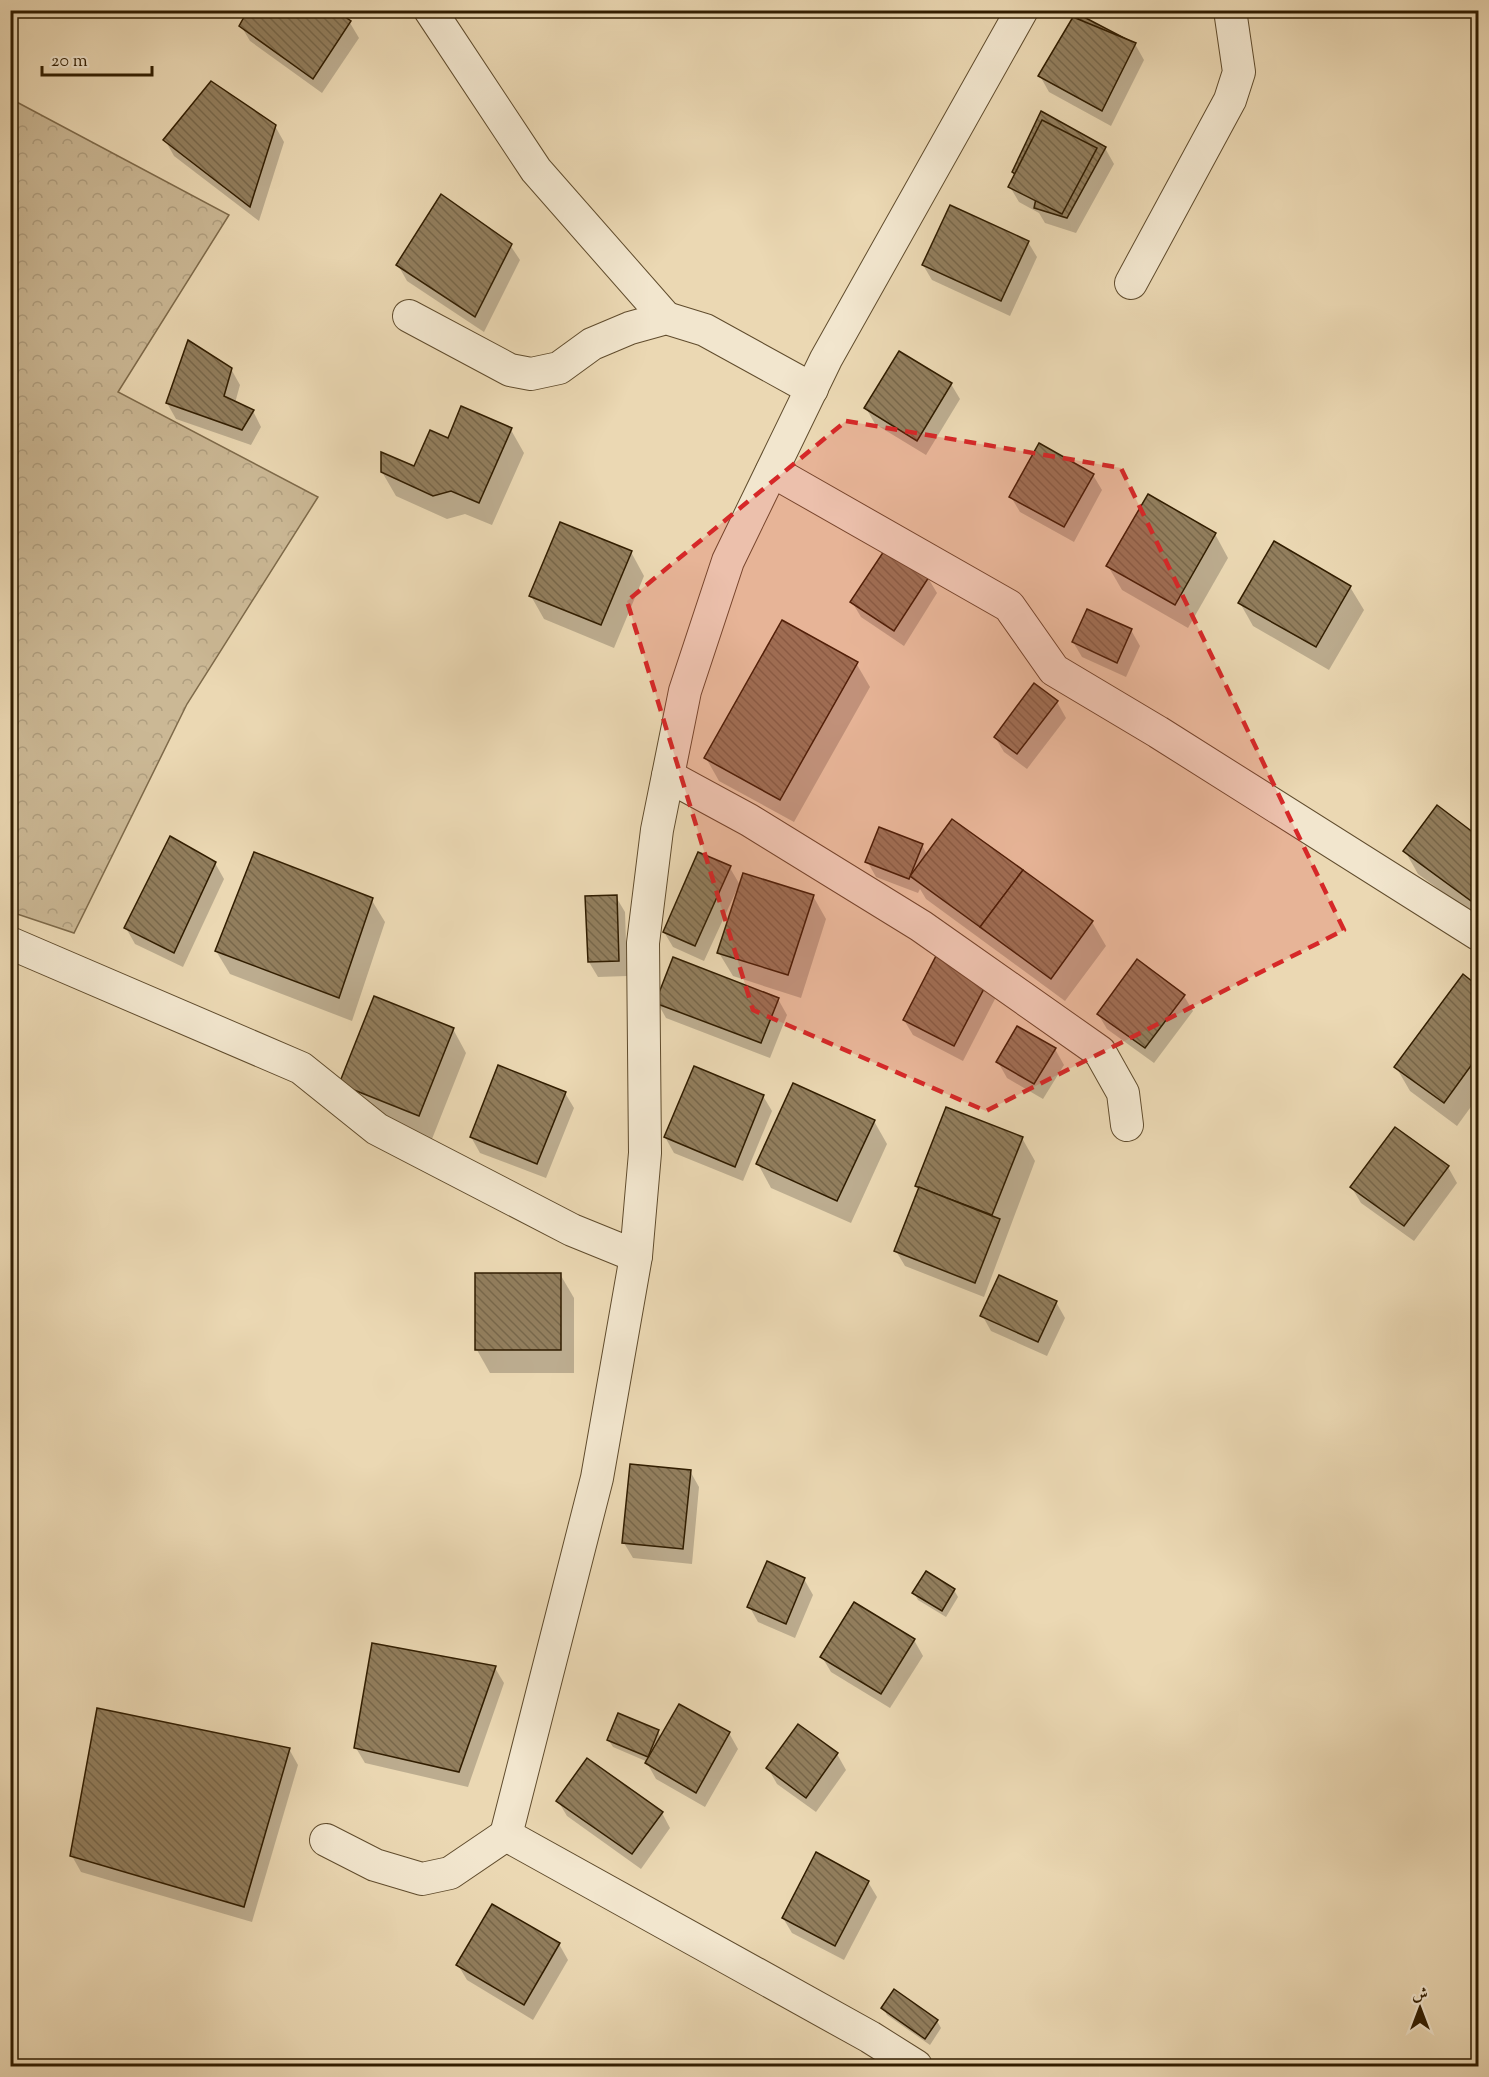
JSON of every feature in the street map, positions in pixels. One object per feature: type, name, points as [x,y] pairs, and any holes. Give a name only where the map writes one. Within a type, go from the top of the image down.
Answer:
[{"type":"street","points":[[430,10],[536,170],[666,318],[705,330],[812,389]]},
{"type":"street","points":[[326,1840],[375,1865],[422,1879],[450,1873],[506,1835],[597,1478],[636,1256],[645,1153],[643,943],[657,830],[685,691],[728,561],[812,389],[832,349],[1022,10]]},
{"type":"street","points":[[1131,283],[1230,100],[1239,72],[1230,10]]},
{"type":"street","points":[[409,316],[510,370],[531,374],[559,368],[592,344],[630,328],[666,318]]},
{"type":"street","points":[[772,471],[1009,606],[1054,670],[1158,732],[1479,934]]},
{"type":"street","points":[[668,776],[749,819],[921,926],[1100,1052],[1123,1094],[1126,1125]]},
{"type":"street","points":[[10,943],[301,1068],[377,1129],[572,1230],[636,1256]]},
{"type":"street","points":[[506,1835],[870,2037],[916,2067]]},
{"type":"highlighted area","points":[[846,421],[1121,468],[1344,930],[986,1111],[753,1010],[627,601]]},
{"type":"green space","points":[[11,99],[229,215],[118,392],[318,497],[187,704],[74,933],[11,912]]},
{"type":"building","points":[[248,10],[335,10],[351,21],[313,79],[239,26]]},
{"type":"building","points":[[1080,15],[1132,42],[1099,107],[1047,80]]},
{"type":"building","points":[[1073,17],[1136,43],[1102,111],[1038,76]]},
{"type":"building","points":[[211,81],[276,125],[250,207],[163,140]]},
{"type":"building","points":[[1041,111],[1106,147],[1067,218],[1034,208],[1038,189],[1012,172]]},
{"type":"building","points":[[1042,120],[1097,148],[1062,214],[1008,187]]},
{"type":"building","points":[[441,194],[512,244],[475,317],[396,265]]},
{"type":"building","points":[[950,205],[1029,241],[1001,301],[922,265]]},
{"type":"building","points":[[188,340],[232,368],[224,396],[254,410],[242,430],[166,403]]},
{"type":"building","points":[[899,351],[952,383],[917,441],[864,408]]},
{"type":"building","points":[[461,406],[512,428],[479,503],[451,491],[433,496],[381,472],[381,452],[414,466],[430,430],[448,438]]},
{"type":"building","points":[[1039,443],[1094,474],[1064,527],[1009,497]]},
{"type":"building","points":[[1148,494],[1216,533],[1175,605],[1106,566]]},
{"type":"building","points":[[560,522],[632,551],[601,625],[529,596]]},
{"type":"building","points":[[1274,541],[1351,586],[1316,647],[1238,603]]},
{"type":"building","points":[[886,548],[929,577],[894,631],[850,602]]},
{"type":"building","points":[[1087,609],[1132,629],[1117,663],[1072,642]]},
{"type":"building","points":[[782,620],[858,662],[780,800],[704,758]]},
{"type":"building","points":[[1034,683],[1058,701],[1017,754],[994,737]]},
{"type":"building","points":[[1437,805],[1478,836],[1478,906],[1403,851]]},
{"type":"building","points":[[952,819],[1023,870],[980,927],[910,876]]},
{"type":"building","points":[[879,827],[923,844],[909,879],[865,862]]},
{"type":"building","points":[[170,836],[216,862],[174,953],[124,928]]},
{"type":"building","points":[[254,852],[373,898],[339,998],[215,951]]},
{"type":"building","points":[[698,852],[731,866],[695,946],[663,932]]},
{"type":"building","points":[[1023,870],[1093,921],[1051,979],[980,927]]},
{"type":"building","points":[[743,873],[814,895],[788,975],[717,953]]},
{"type":"building","points":[[617,895],[619,961],[588,962],[585,896]]},
{"type":"building","points":[[937,954],[988,981],[954,1046],[903,1020]]},
{"type":"building","points":[[673,957],[779,998],[761,1043],[655,1003]]},
{"type":"building","points":[[1137,959],[1185,995],[1145,1048],[1097,1014]]},
{"type":"building","points":[[1463,974],[1478,986],[1478,1056],[1444,1103],[1394,1067]]},
{"type":"building","points":[[374,996],[454,1028],[419,1116],[339,1084]]},
{"type":"building","points":[[1017,1026],[1056,1048],[1034,1084],[996,1062]]},
{"type":"building","points":[[498,1065],[566,1092],[537,1164],[470,1137]]},
{"type":"building","points":[[694,1066],[764,1095],[735,1167],[664,1137]]},
{"type":"building","points":[[793,1083],[875,1120],[837,1201],[756,1164]]},
{"type":"building","points":[[946,1107],[1023,1137],[992,1215],[915,1186]]},
{"type":"building","points":[[1395,1127],[1449,1166],[1404,1226],[1350,1187]]},
{"type":"building","points":[[919,1187],[1000,1219],[975,1283],[894,1251]]},
{"type":"building","points":[[475,1273],[561,1273],[561,1350],[475,1350]]},
{"type":"building","points":[[999,1275],[1057,1301],[1038,1342],[980,1316]]},
{"type":"building","points":[[630,1464],[691,1470],[683,1549],[622,1543]]},
{"type":"building","points":[[767,1561],[805,1578],[786,1624],[747,1607]]},
{"type":"building","points":[[926,1571],[955,1589],[942,1611],[912,1593]]},
{"type":"building","points":[[854,1602],[915,1639],[881,1694],[820,1657]]},
{"type":"building","points":[[372,1643],[496,1666],[459,1772],[354,1748]]},
{"type":"building","points":[[679,1704],[730,1732],[696,1793],[645,1763]]},
{"type":"building","points":[[97,1708],[290,1748],[244,1907],[70,1856]]},
{"type":"building","points":[[618,1713],[659,1730],[648,1757],[607,1740]]},
{"type":"building","points":[[798,1724],[838,1753],[806,1798],[766,1768]]},
{"type":"building","points":[[587,1758],[663,1812],[632,1854],[556,1801]]},
{"type":"building","points":[[816,1852],[869,1881],[835,1946],[782,1918]]},
{"type":"building","points":[[492,1904],[560,1943],[524,2005],[456,1965]]},
{"type":"building","points":[[894,1989],[938,2020],[925,2039],[881,2008]]}]
